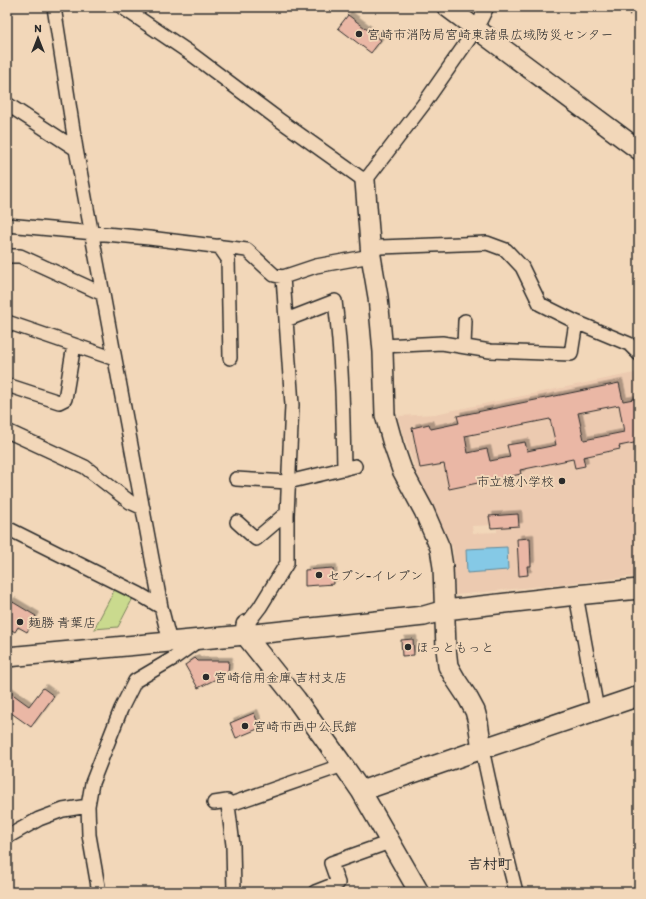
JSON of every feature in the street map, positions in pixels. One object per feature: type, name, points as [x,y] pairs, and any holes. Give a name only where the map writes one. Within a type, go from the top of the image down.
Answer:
[{"type":"street","points":[[54,7],[76,149],[142,508],[161,607],[169,636]]},
{"type":"street","points":[[122,7],[190,53],[278,119],[366,181]]},
{"type":"street","points":[[447,7],[639,150]]},
{"type":"street","points":[[487,7],[476,29],[423,105],[366,181],[371,253],[378,297],[383,346],[385,415],[402,470],[424,511],[440,548],[443,566],[448,666],[475,711],[495,809],[516,892]]},
{"type":"street","points":[[7,104],[76,149]]},
{"type":"street","points":[[7,225],[247,250],[274,276],[283,277],[316,266],[371,253],[380,247],[487,243],[506,250],[522,267],[540,304],[576,322],[629,344],[639,354]]},
{"type":"street","points":[[219,246],[228,259],[230,358]]},
{"type":"street","points":[[7,256],[20,256],[103,294]]},
{"type":"street","points":[[7,657],[169,636],[200,639],[246,630],[287,563],[288,482],[292,405],[283,277]]},
{"type":"street","points":[[236,479],[288,482],[350,467],[335,302],[286,320]]},
{"type":"street","points":[[464,346],[465,321]]},
{"type":"street","points":[[7,322],[115,359]]},
{"type":"street","points":[[383,346],[442,343],[490,351],[571,354],[576,322]]},
{"type":"street","points":[[7,385],[59,402],[65,399],[74,345]]},
{"type":"street","points":[[7,431],[84,467],[130,502],[142,508]]},
{"type":"street","points":[[237,522],[256,539],[283,516],[287,515]]},
{"type":"street","points":[[7,528],[139,594],[161,607]]},
{"type":"street","points":[[7,648],[246,630],[425,609],[445,610],[639,589]]},
{"type":"street","points":[[576,595],[597,710]]},
{"type":"street","points":[[246,630],[344,765],[361,791],[419,892]]},
{"type":"street","points":[[99,892],[89,836],[88,806],[92,783],[121,709],[135,681],[174,658],[200,639]]},
{"type":"street","points":[[361,791],[639,696]]},
{"type":"street","points":[[228,804],[344,765]]},
{"type":"street","points":[[214,803],[227,801],[228,804],[233,845],[234,892]]},
{"type":"street","points":[[7,837],[39,819],[64,810],[88,806]]},
{"type":"street","points":[[315,892],[338,883],[331,863],[390,842]]},
{"type":"path","points":[[615,7],[639,19]]},
{"type":"shaded area","name":"市立檍小学校","points":[[639,372],[637,378],[639,378],[639,398],[618,402],[627,444],[639,442],[639,576],[456,595],[453,548],[416,471],[399,421],[399,416],[435,414]],"holes":[[[619,383],[611,406],[461,437],[457,416]],[[429,424],[438,465],[420,468],[412,428]],[[617,433],[620,450],[523,469],[520,453]],[[487,449],[490,461],[517,455],[521,474],[449,489],[451,454],[468,450],[471,465],[478,463],[475,451]],[[497,525],[497,532],[473,533],[472,526]],[[530,538],[531,561],[518,562],[517,539]]]},
{"type":"green space","points":[[115,589],[133,598],[118,627],[94,629]]},
{"type":"water","points":[[507,547],[508,570],[467,573],[466,549]]},
{"type":"building","name":"宮崎市消防局宮崎東諸県広域防災センター","points":[[348,15],[381,40],[371,53],[338,28]]},
{"type":"building","points":[[619,383],[623,401],[639,398],[639,442],[619,446],[620,449],[583,457],[585,466],[575,468],[573,459],[520,470],[521,474],[449,489],[444,464],[420,468],[412,428],[429,424],[431,429],[459,423],[457,416]],"holes":[[[619,405],[624,432],[584,440],[578,413]],[[550,419],[556,445],[527,451],[525,442],[507,445],[510,457],[490,461],[487,449],[468,453],[465,436]]]},
{"type":"building","points":[[518,514],[519,526],[491,528],[489,516]]},
{"type":"building","points":[[530,538],[531,566],[527,566],[528,575],[519,576],[517,539]]},
{"type":"building","name":"セブン-イレブン","points":[[333,568],[334,584],[305,586],[305,570]]},
{"type":"building","name":"麺勝 青葉店","points":[[11,601],[36,616],[27,632],[18,627],[15,632],[7,627],[7,608]]},
{"type":"building","name":"ほっともっと","points":[[413,639],[414,655],[402,656],[401,640]]},
{"type":"building","name":"宮崎信用金庫 吉村支店","points":[[195,658],[198,661],[229,661],[228,673],[198,688],[185,665]]},
{"type":"building","points":[[43,688],[54,696],[31,727],[7,710],[7,690],[29,706]]},
{"type":"building","name":"宮崎市西中公民館","points":[[254,713],[260,728],[236,738],[230,723]]},
{"type":"place","name":"宮崎市消防局宮崎東諸県広域防災センター","points":[[359,34]]},
{"type":"place","name":"市立檍小学校","points":[[562,481]]},
{"type":"place","name":"セブン-イレブン","points":[[319,575]]},
{"type":"place","name":"麺勝 青葉店","points":[[20,622]]},
{"type":"place","name":"ほっともっと","points":[[408,647]]},
{"type":"place","name":"宮崎信用金庫 吉村支店","points":[[206,677]]},
{"type":"place","name":"宮崎市西中公民館","points":[[245,726]]},
{"type":"district","name":"吉村町","points":[[490,864]]}]
